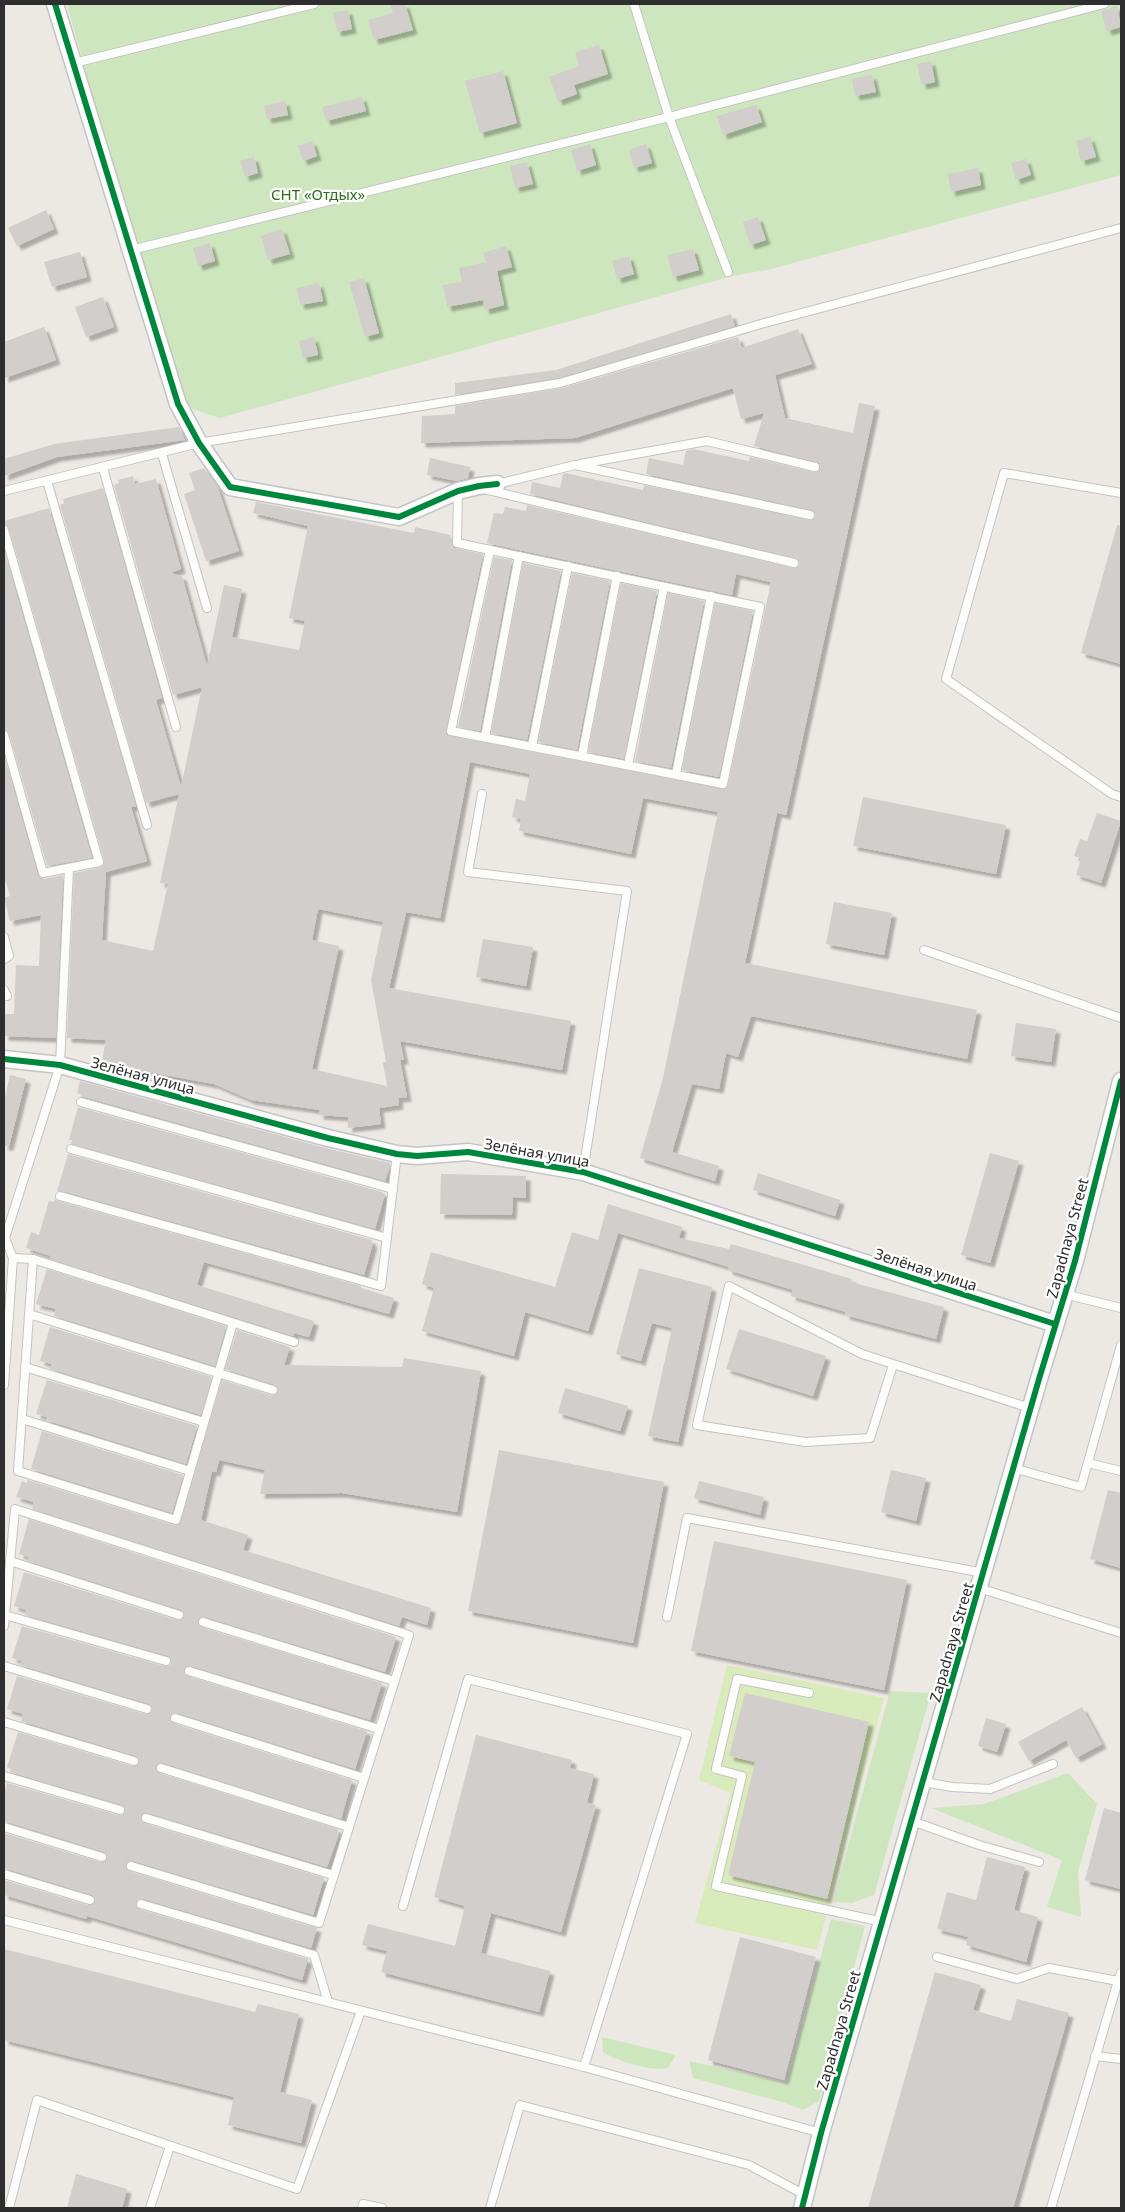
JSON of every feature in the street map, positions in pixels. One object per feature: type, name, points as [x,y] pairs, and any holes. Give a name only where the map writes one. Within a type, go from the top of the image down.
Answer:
[{"type":"street","points":[[55,4],[178,404],[199,444],[234,492],[399,517],[458,491],[497,484]]},
{"type":"street","name":"Зелёная улица","points":[[4,1059],[60,1065],[328,1138],[397,1154],[417,1156],[468,1152],[584,1172],[1055,1324]]},
{"type":"street","name":"Zapadnaya Street","points":[[803,2202],[821,2133],[1064,1294],[1121,1081]]},
{"type":"lane","points":[[74,64],[314,4]]},
{"type":"lane","points":[[634,4],[669,117],[728,272]]},
{"type":"lane","points":[[130,250],[669,117],[1104,4]]},
{"type":"lane","points":[[4,491],[199,444],[560,382],[762,324],[1121,228]]},
{"type":"lane","points":[[497,484],[575,465],[707,440],[815,467]]},
{"type":"lane","points":[[162,454],[207,608]]},
{"type":"lane","points":[[575,465],[810,515]]},
{"type":"lane","points":[[103,468],[176,727]]},
{"type":"lane","points":[[1121,493],[1004,473],[946,679],[1112,794],[1121,797]]},
{"type":"lane","points":[[47,481],[147,825]]},
{"type":"lane","points":[[474,487],[794,563]]},
{"type":"lane","points":[[458,491],[457,542],[760,607],[724,784],[451,730],[490,550]]},
{"type":"lane","points":[[4,530],[99,862],[43,874],[4,735]]},
{"type":"lane","points":[[485,737],[519,556]]},
{"type":"lane","points":[[532,746],[568,566]]},
{"type":"lane","points":[[582,756],[617,576]]},
{"type":"lane","points":[[628,765],[664,586]]},
{"type":"lane","points":[[676,774],[711,596]]},
{"type":"lane","points":[[482,794],[468,872],[627,891],[584,1172]]},
{"type":"lane","points":[[4,1385],[13,1258],[4,1238],[60,1065],[69,868]]},
{"type":"lane","points":[[4,937],[9,956],[4,959]]},
{"type":"lane","points":[[924,950],[1121,1018]]},
{"type":"lane","points":[[81,1102],[393,1189]]},
{"type":"lane","points":[[71,1150],[387,1238]]},
{"type":"lane","points":[[60,1196],[381,1286],[397,1154]]},
{"type":"lane","points":[[13,1258],[32,1259],[294,1342]]},
{"type":"lane","points":[[32,1259],[18,1471],[27,1474],[176,1520],[233,1323]]},
{"type":"lane","points":[[893,1364],[870,1438],[805,1442],[698,1425],[730,1286],[862,1354],[1030,1408]]},
{"type":"lane","points":[[1064,1294],[1121,1308]]},
{"type":"lane","points":[[29,1314],[273,1390]]},
{"type":"lane","points":[[1013,1468],[1081,1487],[1121,1345]]},
{"type":"lane","points":[[25,1367],[204,1422]]},
{"type":"lane","points":[[22,1419],[190,1471]]},
{"type":"lane","points":[[1088,1463],[1121,1471]]},
{"type":"lane","points":[[4,1626],[15,1509],[409,1635],[319,1923],[131,1866]]},
{"type":"lane","points":[[667,1617],[687,1518],[981,1580],[1121,1633]]},
{"type":"lane","points":[[10,1561],[178,1615]]},
{"type":"lane","points":[[5,1615],[166,1661]]},
{"type":"lane","points":[[203,1622],[394,1681]]},
{"type":"lane","points":[[4,1666],[147,1709]]},
{"type":"lane","points":[[189,1671],[379,1729]]},
{"type":"lane","points":[[403,1906],[468,1679],[687,1734],[584,2067]]},
{"type":"lane","points":[[809,1694],[737,1679],[716,1769],[742,1776],[716,1886],[883,1922]]},
{"type":"lane","points":[[174,1718],[364,1778]]},
{"type":"lane","points":[[4,1722],[134,1761]]},
{"type":"lane","points":[[924,1782],[952,1787],[990,1789],[1053,1764]]},
{"type":"lane","points":[[161,1768],[349,1827]]},
{"type":"lane","points":[[4,1776],[120,1810]]},
{"type":"lane","points":[[146,1818],[334,1875]]},
{"type":"lane","points":[[912,1821],[979,1845],[1039,1862]]},
{"type":"lane","points":[[4,1827],[102,1857]]},
{"type":"lane","points":[[4,1874],[90,1900]]},
{"type":"lane","points":[[141,1904],[314,1956],[328,2002]]},
{"type":"lane","points":[[4,1920],[584,2067],[821,2133]]},
{"type":"lane","points":[[936,1957],[1017,1980],[1049,1968],[1118,1981]]},
{"type":"lane","points":[[1051,2208],[1121,1973]]},
{"type":"lane","points":[[9,2208],[37,2100],[297,2189],[361,2011]]},
{"type":"lane","points":[[1095,2056],[1121,2059]]},
{"type":"lane","points":[[490,2208],[520,2104],[749,2165],[803,2202]]},
{"type":"lane","points":[[150,2208],[170,2146]]},
{"type":"lane","points":[[362,2208],[363,2204],[382,2208]]},
{"type":"green space","name":"СНТ «Отдых»","points":[[67,4],[1121,4],[1121,175],[767,270],[732,276],[220,418],[178,404]]},
{"type":"green space","points":[[727,1665],[884,1698],[817,1950],[695,1923],[731,1793],[699,1780]]},
{"type":"green space","points":[[890,1691],[931,1693],[874,1895],[852,1903],[833,1902]]},
{"type":"green space","points":[[1068,1773],[1097,1804],[1078,1872],[1081,1917],[1047,1907],[1062,1860],[931,1808],[984,1804]]},
{"type":"green space","points":[[831,1919],[865,1926],[819,2101],[803,2110],[782,2102],[693,2078],[689,2061],[787,2083]]},
{"type":"green space","points":[[602,2037],[676,2055],[668,2068],[661,2069],[635,2065],[603,2052]]},
{"type":"building","points":[[390,4],[405,4],[413,30],[374,40],[368,20],[393,13]]},
{"type":"building","points":[[1117,6],[1121,27],[1107,31],[1101,11]]},
{"type":"building","points":[[348,10],[352,29],[337,32],[333,13]]},
{"type":"building","points":[[599,45],[608,74],[574,85],[577,94],[558,101],[549,77],[579,66],[575,52]]},
{"type":"building","points":[[931,61],[935,82],[922,85],[917,64]]},
{"type":"building","points":[[503,71],[517,123],[480,133],[465,81]]},
{"type":"building","points":[[872,75],[876,92],[855,96],[852,79]]},
{"type":"building","points":[[362,97],[366,111],[326,121],[322,107]]},
{"type":"building","points":[[285,101],[288,115],[267,119],[264,106]]},
{"type":"building","points":[[756,105],[762,122],[723,135],[717,116]]},
{"type":"building","points":[[1090,137],[1096,157],[1081,161],[1076,141]]},
{"type":"building","points":[[312,141],[317,156],[303,161],[298,146]]},
{"type":"building","points":[[590,144],[596,165],[577,171],[571,150]]},
{"type":"building","points":[[646,144],[652,163],[634,168],[629,150]]},
{"type":"building","points":[[254,157],[258,173],[245,177],[240,161]]},
{"type":"building","points":[[1026,159],[1031,175],[1016,180],[1011,163]]},
{"type":"building","points":[[527,162],[533,184],[515,188],[510,166]]},
{"type":"building","points":[[978,168],[981,185],[951,192],[948,174]]},
{"type":"building","points":[[46,210],[54,229],[17,246],[8,228]]},
{"type":"building","points":[[758,217],[766,240],[750,245],[743,222]]},
{"type":"building","points":[[282,229],[290,254],[268,260],[261,236]]},
{"type":"building","points":[[210,243],[215,261],[198,266],[193,248]]},
{"type":"building","points":[[506,246],[512,267],[497,271],[504,305],[485,310],[483,300],[447,307],[443,285],[462,282],[459,268],[486,262],[483,253]]},
{"type":"building","points":[[693,249],[699,270],[673,277],[667,255]]},
{"type":"building","points":[[80,252],[87,277],[52,287],[44,262]]},
{"type":"building","points":[[629,256],[634,274],[617,279],[612,261]]},
{"type":"building","points":[[364,278],[379,333],[365,337],[349,282]]},
{"type":"building","points":[[319,283],[323,301],[300,305],[297,288]]},
{"type":"building","points":[[103,297],[114,327],[86,337],[75,307]]},
{"type":"building","points":[[731,314],[735,326],[559,378],[455,395],[455,383],[556,370]]},
{"type":"building","points":[[44,327],[56,360],[4,378],[4,342]]},
{"type":"building","points":[[798,329],[812,364],[775,375],[785,418],[853,433],[859,403],[875,406],[786,815],[777,813],[745,963],[977,1010],[967,1059],[751,1016],[738,1057],[726,1053],[719,1089],[692,1084],[672,1152],[719,1166],[715,1181],[640,1158],[663,1078],[718,812],[643,798],[631,854],[519,831],[521,819],[512,817],[516,799],[525,801],[530,774],[470,762],[440,918],[406,912],[389,988],[571,1021],[562,1070],[400,1041],[404,1060],[400,1060],[407,1097],[398,1098],[399,1105],[379,1108],[381,1124],[348,1128],[348,1117],[319,1115],[320,1110],[251,1100],[214,1084],[115,1066],[114,1069],[101,1066],[106,1040],[67,1038],[74,873],[101,867],[104,860],[9,528],[4,524],[4,521],[49,508],[136,806],[131,807],[147,861],[106,872],[102,940],[153,951],[168,884],[160,883],[179,794],[146,803],[60,505],[64,503],[63,499],[103,488],[162,698],[156,700],[181,787],[202,687],[173,695],[114,485],[119,483],[118,480],[133,476],[135,484],[156,479],[181,569],[170,573],[182,576],[207,666],[224,585],[242,589],[232,637],[299,650],[305,621],[289,618],[308,526],[253,513],[256,502],[414,533],[415,527],[450,535],[454,548],[483,554],[446,730],[447,735],[724,789],[728,785],[771,582],[736,574],[732,595],[463,538],[487,543],[494,513],[503,514],[505,507],[526,511],[527,505],[795,568],[800,564],[795,558],[530,494],[532,482],[560,488],[563,474],[565,473],[643,490],[644,485],[811,520],[816,516],[811,510],[646,474],[649,458],[683,465],[686,451],[693,449],[749,461],[750,457],[814,472],[819,470],[819,463],[754,446],[764,413],[741,419],[733,388],[575,438],[421,443],[422,416],[455,414],[455,406],[562,388],[738,337],[742,348]],"holes":[[[318,909],[383,922],[371,980],[386,1062],[383,1063],[387,1086],[312,1069],[339,946],[312,940]]]},
{"type":"building","points":[[314,337],[318,355],[303,358],[299,341]]},
{"type":"building","points":[[179,427],[185,440],[57,457],[4,476],[4,459],[54,444]]},
{"type":"building","points":[[430,458],[470,467],[468,478],[457,481],[427,475]]},
{"type":"building","points":[[204,468],[218,488],[239,551],[206,561],[184,494],[195,490],[189,473]]},
{"type":"building","points":[[1117,525],[1121,526],[1121,664],[1081,653]]},
{"type":"building","points":[[4,550],[92,858],[47,866],[9,733],[4,730]]},
{"type":"building","points":[[494,557],[512,560],[480,731],[458,727]]},
{"type":"building","points":[[523,563],[561,571],[527,740],[491,733]]},
{"type":"building","points":[[572,573],[610,581],[577,750],[538,742]]},
{"type":"building","points":[[621,583],[657,591],[624,759],[588,752]]},
{"type":"building","points":[[668,593],[704,601],[671,768],[635,761]]},
{"type":"building","points":[[715,603],[753,611],[719,777],[682,770]]},
{"type":"building","points":[[4,755],[38,875],[44,879],[63,875],[56,1038],[4,1036],[4,1014],[14,1014],[16,965],[39,966],[41,915],[10,921],[4,898],[10,896],[4,876]]},
{"type":"building","points":[[863,797],[1006,825],[996,874],[853,846]]},
{"type":"building","points":[[1097,813],[1121,821],[1101,883],[1076,875],[1081,858],[1074,856],[1080,839],[1087,841]]},
{"type":"building","points":[[834,902],[892,913],[884,955],[826,944]]},
{"type":"building","points":[[483,939],[533,947],[526,986],[476,977]]},
{"type":"building","points":[[1016,1023],[1056,1029],[1051,1062],[1011,1056]]},
{"type":"building","points":[[10,1075],[26,1079],[9,1146],[4,1146],[4,1101]]},
{"type":"building","points":[[80,1081],[325,1148],[390,1163],[390,1167],[385,1181],[81,1096],[77,1093]]},
{"type":"building","points":[[78,1107],[382,1192],[385,1194],[375,1229],[71,1144],[72,1140],[69,1140]]},
{"type":"building","points":[[990,1153],[1019,1161],[990,1263],[961,1255]]},
{"type":"building","points":[[68,1154],[372,1240],[371,1243],[373,1243],[364,1275],[57,1191]]},
{"type":"building","points":[[758,1173],[840,1200],[835,1216],[753,1190]]},
{"type":"building","points":[[441,1174],[526,1176],[526,1198],[513,1197],[512,1215],[440,1214]]},
{"type":"building","points":[[55,1199],[361,1286],[361,1288],[394,1298],[389,1314],[204,1262],[197,1285],[314,1321],[309,1337],[294,1333],[293,1336],[50,1259],[51,1256],[26,1248],[31,1232],[39,1235],[49,1201],[54,1202]]},
{"type":"building","points":[[608,1204],[682,1227],[679,1238],[729,1249],[731,1244],[852,1279],[851,1282],[944,1307],[936,1339],[845,1315],[846,1312],[791,1296],[793,1290],[728,1270],[729,1267],[618,1233],[588,1331],[525,1312],[514,1356],[422,1331],[434,1288],[422,1284],[431,1252],[555,1287],[572,1232],[598,1240]]},
{"type":"building","points":[[639,1268],[712,1287],[678,1442],[648,1436],[672,1328],[652,1323],[641,1361],[616,1354]]},
{"type":"building","points":[[47,1269],[226,1326],[215,1366],[54,1316],[56,1309],[36,1304]]},
{"type":"building","points":[[50,1327],[212,1377],[201,1415],[50,1369],[52,1364],[40,1361]]},
{"type":"building","points":[[739,1329],[826,1356],[813,1396],[726,1369]]},
{"type":"building","points":[[237,1330],[290,1347],[284,1365],[402,1367],[404,1358],[481,1371],[457,1512],[342,1493],[260,1494],[265,1470],[219,1460],[216,1472],[212,1471],[201,1520],[248,1535],[243,1550],[431,1608],[427,1625],[402,1617],[399,1626],[32,1509],[34,1502],[16,1497],[22,1481],[27,1483],[28,1480],[174,1525],[179,1524],[222,1380],[271,1395],[276,1394],[278,1391],[275,1385],[225,1369]]},
{"type":"building","points":[[47,1380],[197,1426],[186,1464],[46,1420],[47,1417],[36,1414]]},
{"type":"building","points":[[565,1388],[628,1406],[620,1431],[558,1413]]},
{"type":"building","points":[[42,1431],[183,1475],[172,1513],[31,1469]]},
{"type":"building","points":[[499,1450],[664,1482],[633,1643],[468,1611]]},
{"type":"building","points":[[891,1470],[926,1478],[916,1521],[881,1512]]},
{"type":"building","points":[[699,1481],[764,1497],[760,1515],[694,1498]]},
{"type":"building","points":[[1108,1490],[1121,1493],[1121,1568],[1090,1559]]},
{"type":"building","points":[[29,1519],[396,1637],[385,1672],[205,1617],[200,1618],[198,1621],[201,1627],[382,1683],[370,1720],[191,1666],[186,1667],[184,1670],[187,1676],[367,1731],[355,1769],[177,1713],[172,1714],[170,1717],[173,1723],[352,1780],[341,1819],[163,1763],[158,1764],[156,1767],[159,1773],[338,1829],[337,1833],[339,1834],[327,1867],[148,1813],[143,1814],[141,1817],[144,1823],[324,1878],[313,1915],[133,1861],[128,1862],[126,1865],[129,1871],[317,1928],[311,1948],[143,1899],[136,1902],[136,1906],[139,1909],[308,1959],[302,1980],[87,1916],[86,1919],[4,1895],[4,1880],[88,1905],[93,1904],[95,1901],[92,1895],[4,1868],[4,1833],[100,1862],[105,1861],[108,1856],[104,1852],[4,1821],[4,1794],[7,1783],[118,1815],[123,1814],[125,1811],[122,1805],[10,1772],[11,1769],[7,1767],[18,1732],[132,1766],[137,1765],[139,1762],[136,1756],[21,1721],[23,1714],[7,1709],[17,1676],[145,1714],[150,1713],[152,1710],[149,1704],[20,1665],[22,1661],[12,1658],[22,1626],[164,1666],[170,1665],[171,1662],[168,1656],[25,1615],[26,1610],[14,1606],[24,1572],[177,1620],[182,1619],[184,1616],[181,1610],[28,1561],[29,1557],[19,1554]]},
{"type":"building","points":[[714,1541],[907,1580],[884,1690],[691,1651]]},
{"type":"building","points":[[745,1693],[869,1722],[827,1899],[728,1875],[755,1762],[729,1756]]},
{"type":"building","points":[[1082,1707],[1102,1744],[1076,1758],[1066,1740],[1029,1761],[1018,1742]]},
{"type":"building","points":[[986,1718],[1006,1724],[997,1752],[978,1746]]},
{"type":"building","points":[[476,1735],[572,1760],[570,1768],[594,1774],[587,1803],[596,1805],[561,1932],[491,1913],[481,1953],[550,1971],[539,2012],[381,1972],[387,1951],[362,1945],[368,1924],[455,1946],[465,1906],[434,1897]]},
{"type":"building","points":[[1104,1808],[1121,1813],[1121,1889],[1085,1880]]},
{"type":"building","points":[[987,1857],[1025,1867],[1014,1910],[1038,1917],[1026,1962],[966,1945],[968,1937],[937,1929],[947,1892],[976,1900]]},
{"type":"building","points":[[740,1937],[816,1957],[784,2080],[708,2060]]},
{"type":"building","points":[[4,1949],[255,2012],[258,2004],[299,2014],[280,2092],[312,2100],[301,2143],[228,2125],[234,2097],[4,2040]]},
{"type":"building","points":[[935,1972],[981,1985],[973,2010],[1011,2021],[1017,1999],[1069,2013],[1013,2208],[868,2208]]},
{"type":"building","points":[[76,2174],[127,2189],[122,2208],[67,2208]]},
{"type":"cycle path","points":[[55,4],[178,404],[199,443],[230,487],[399,517],[458,491],[497,484]]},
{"type":"cycle path","points":[[4,1059],[60,1065],[328,1138],[397,1154],[417,1156],[468,1152],[583,1172],[1055,1324]]},
{"type":"cycle path","points":[[802,2208],[821,2133],[1039,1379],[1075,1261],[1121,1081]]}]
